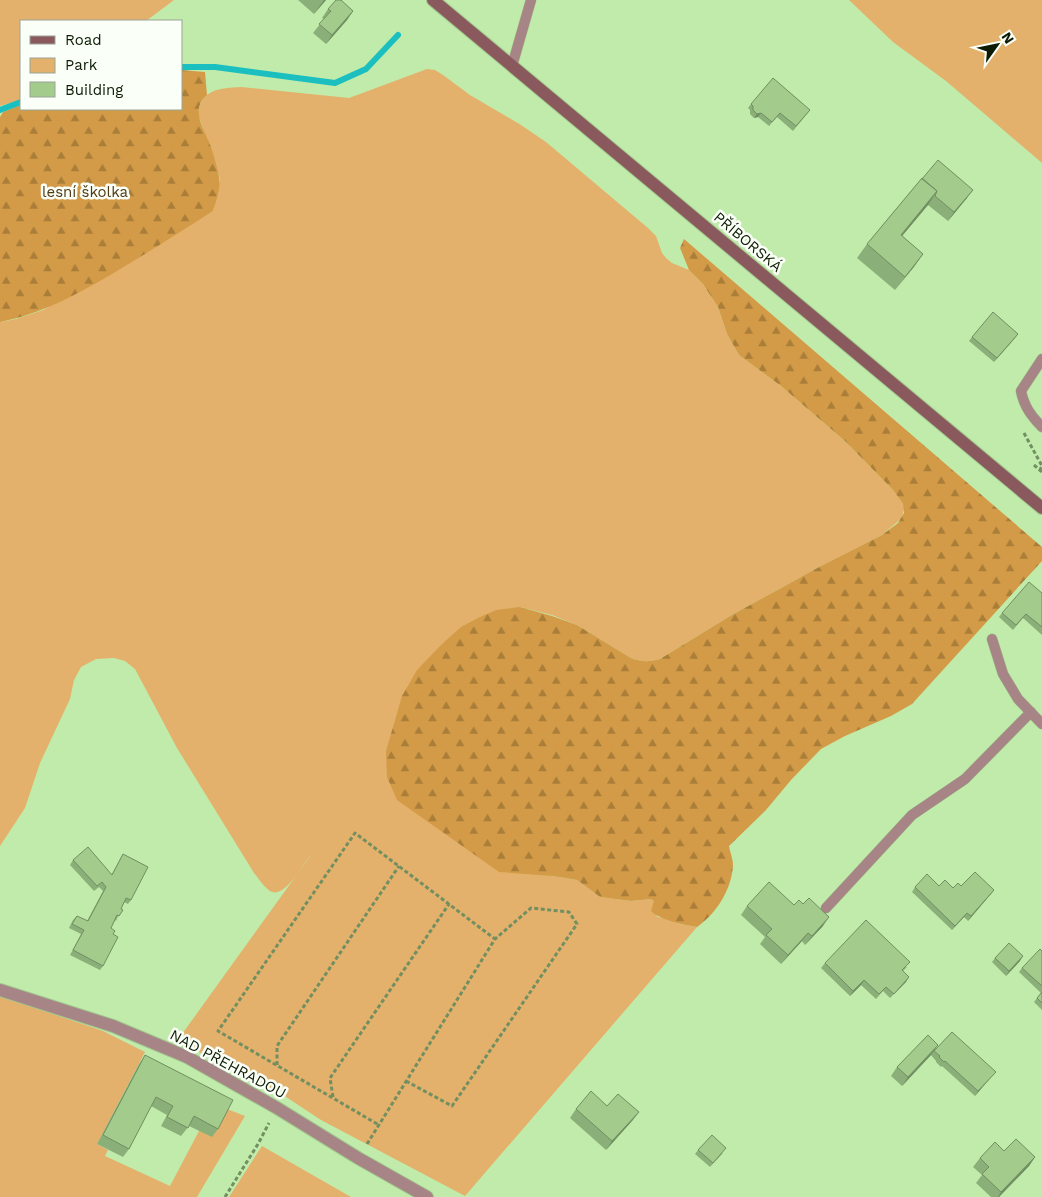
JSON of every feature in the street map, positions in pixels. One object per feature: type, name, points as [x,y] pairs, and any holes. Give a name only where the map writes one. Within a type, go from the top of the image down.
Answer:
[{"type":"main road","name":"PŘÍBORSKÁ","points":[[433,0],[1042,508]]},
{"type":"street","name":"NAD PŘEHRADOU","points":[[0,990],[113,1026],[186,1057],[277,1108],[358,1158],[427,1197]]},
{"type":"lane","points":[[512,66],[531,0]]},
{"type":"lane","points":[[1042,359],[1021,391],[1024,403],[1034,420],[1042,427]]},
{"type":"lane","points":[[992,639],[1002,674],[1018,699],[1042,724]]},
{"type":"lane","points":[[826,908],[912,816],[965,779],[1031,712]]},
{"type":"path","points":[[1034,465],[1042,472]]},
{"type":"path","points":[[379,1125],[218,1031],[355,833],[495,939]]},
{"type":"path","points":[[277,1066],[277,1046],[399,866]]},
{"type":"path","points":[[333,1098],[330,1078],[449,904]]},
{"type":"path","points":[[358,1158],[379,1125],[406,1081],[495,939],[532,908],[569,912],[577,924],[452,1106],[406,1081]]},
{"type":"path","points":[[224,1197],[258,1144],[277,1108]]},
{"type":"green space","points":[[0,0],[174,0],[147,20],[20,20],[20,100],[0,106]]},
{"type":"green space","points":[[849,0],[1042,0],[1042,163],[946,81],[893,42]]},
{"type":"green space","points":[[427,69],[435,70],[470,95],[546,142],[648,228],[656,236],[662,253],[666,258],[672,263],[689,270],[703,284],[718,307],[727,334],[739,355],[781,386],[845,441],[893,490],[904,508],[902,518],[882,535],[730,616],[660,659],[645,661],[631,658],[577,625],[552,615],[520,607],[390,740],[386,751],[553,876],[577,880],[600,897],[631,901],[651,899],[654,901],[657,917],[697,927],[465,1196],[321,1120],[277,1091],[177,1041],[311,855],[282,890],[270,891],[266,887],[254,873],[177,748],[135,669],[125,661],[114,658],[96,659],[81,667],[74,680],[70,699],[40,763],[25,808],[0,846],[0,322],[43,310],[213,211],[220,179],[198,114],[203,99],[207,95],[219,89],[241,87],[349,98]]},
{"type":"green space","name":"lesní školka","points":[[182,70],[205,72],[207,95],[199,107],[199,114],[219,177],[219,190],[213,211],[99,282],[44,309],[0,322],[0,117],[3,112],[20,105],[20,110],[182,110]]},
{"type":"green space","points":[[684,239],[1042,547],[1042,561],[912,704],[821,749],[791,780],[766,810],[729,846],[733,860],[730,883],[716,908],[697,927],[672,922],[655,914],[651,911],[654,901],[651,899],[631,901],[600,897],[577,880],[553,876],[499,872],[397,800],[387,777],[386,751],[402,696],[417,670],[461,627],[478,618],[496,610],[520,607],[577,625],[631,658],[652,661],[660,659],[730,616],[819,567],[882,535],[898,523],[904,513],[903,504],[893,490],[845,441],[781,386],[739,355],[727,334],[718,307],[703,284],[689,270],[680,248]]},
{"type":"green space","points":[[0,996],[103,1031],[145,1052],[97,1144],[108,1150],[105,1156],[170,1186],[199,1131],[227,1109],[245,1116],[197,1197],[0,1197]]},
{"type":"green space","points":[[262,1146],[351,1197],[229,1197]]},
{"type":"building","points":[[336,0],[341,0],[353,11],[332,35],[319,24],[331,11],[328,9]]},
{"type":"building","points":[[773,78],[810,110],[796,126],[780,113],[772,122],[761,113],[757,114],[753,110],[751,104]]},
{"type":"building","points":[[938,160],[973,190],[954,212],[935,196],[937,191],[922,179]]},
{"type":"building","points":[[922,178],[937,191],[901,235],[923,254],[905,277],[867,244]]},
{"type":"building","points":[[993,312],[1018,334],[997,358],[972,337]]},
{"type":"building","points":[[1029,582],[1042,593],[1042,627],[1026,614],[1016,625],[1002,613]]},
{"type":"building","points":[[88,847],[112,875],[123,854],[148,867],[131,900],[126,898],[121,909],[123,910],[119,916],[117,915],[111,928],[115,931],[113,934],[118,937],[103,966],[73,950],[84,930],[72,924],[77,916],[88,921],[106,887],[102,882],[97,886],[73,860]]},
{"type":"building","points":[[975,872],[994,890],[971,916],[967,913],[955,926],[915,887],[927,874],[939,886],[945,880],[953,888],[958,883],[961,886]]},
{"type":"building","points":[[769,882],[794,905],[799,900],[803,904],[809,898],[829,917],[812,936],[808,933],[788,955],[766,935],[772,929],[747,906]]},
{"type":"building","points":[[866,920],[910,962],[902,970],[909,977],[894,994],[886,987],[879,994],[864,980],[853,991],[825,963]]},
{"type":"building","points":[[1009,943],[1023,956],[1009,971],[995,958]]},
{"type":"building","points":[[1040,949],[1042,951],[1042,986],[1022,968]]},
{"type":"building","points":[[1042,992],[1042,1003],[1037,998]]},
{"type":"building","points":[[952,1032],[996,1072],[978,1091],[934,1051]]},
{"type":"building","points":[[928,1035],[938,1045],[908,1077],[897,1067]]},
{"type":"building","points":[[145,1055],[233,1100],[218,1129],[194,1116],[188,1128],[167,1117],[173,1106],[156,1097],[129,1149],[103,1135]]},
{"type":"building","points":[[591,1091],[607,1106],[618,1094],[639,1112],[612,1141],[576,1109]]},
{"type":"building","points":[[712,1135],[726,1148],[713,1163],[698,1150]]},
{"type":"building","points":[[1016,1139],[1035,1157],[1001,1192],[982,1174],[989,1167],[980,1158],[995,1142],[1004,1151]]},
{"type":"waterway","points":[[182,67],[215,67],[335,83],[366,69],[398,35]]},
{"type":"waterway","points":[[0,110],[20,102]]}]
